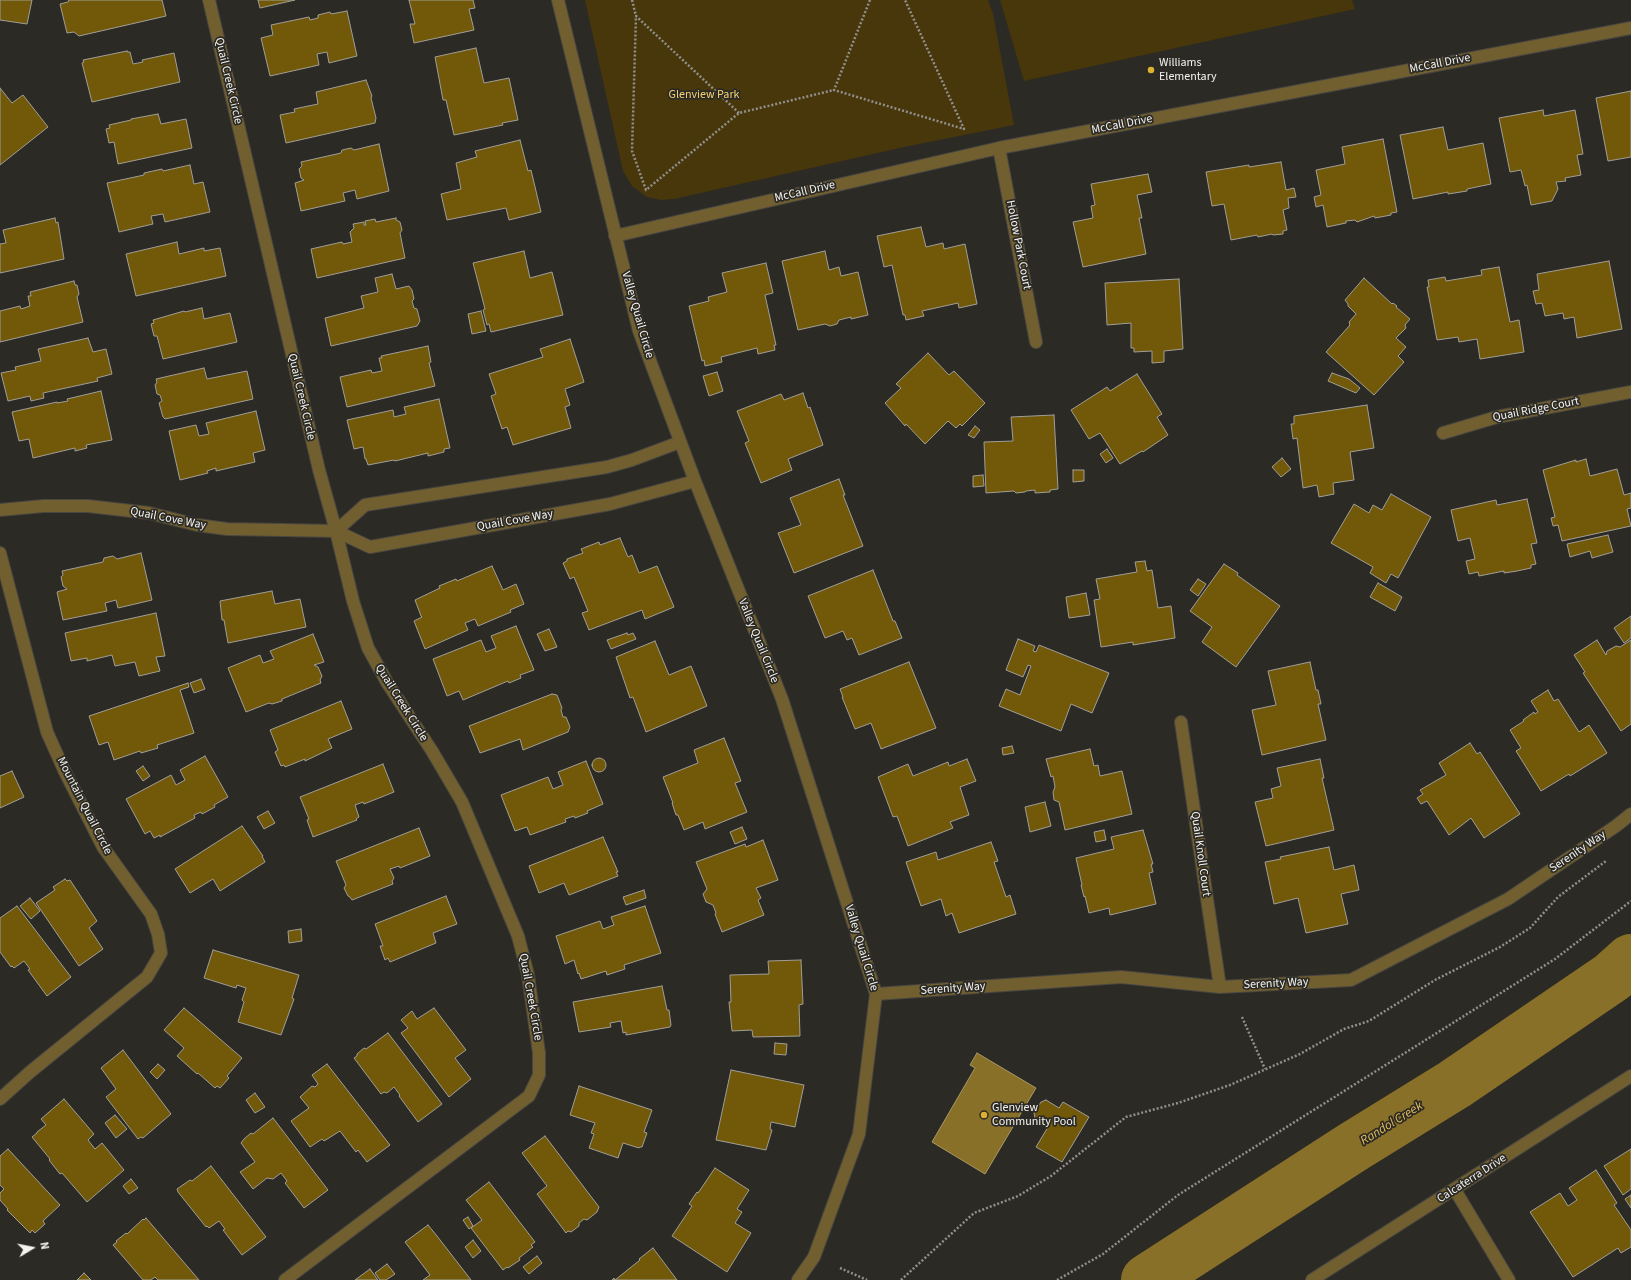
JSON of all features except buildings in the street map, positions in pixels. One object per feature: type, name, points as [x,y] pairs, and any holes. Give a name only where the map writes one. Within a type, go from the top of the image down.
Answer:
[{"type":"street","name":"Quail Creek Circle","points":[[209,0],[319,470],[336,530],[352,601],[368,648],[388,684],[432,751],[462,802],[518,936],[528,975],[539,1053],[539,1075],[529,1096],[285,1280]]},
{"type":"street","name":"Valley Quail Circle","points":[[558,0],[639,331],[695,481],[782,699],[876,994],[859,1134],[814,1257],[798,1280]]},
{"type":"street","name":"McCall Drive","points":[[615,236],[999,148],[1631,28]]},
{"type":"street","name":"Hollow Park Court","points":[[999,148],[1036,342]]},
{"type":"street","name":"Quail Ridge Court","points":[[1443,433],[1497,417],[1631,392]]},
{"type":"street","points":[[336,530],[365,505],[607,467],[632,460],[680,442]]},
{"type":"street","name":"Quail Cove Way","points":[[0,510],[43,506],[88,506],[149,514],[197,525],[227,529],[336,530],[370,546],[610,504],[695,481]]},
{"type":"street","name":"Mountain Quail Circle","points":[[0,553],[48,732],[64,770],[103,847],[152,914],[158,934],[161,953],[147,977],[30,1072],[0,1099]]},
{"type":"street","name":"Quail Knoll Court","points":[[1181,722],[1220,987]]},
{"type":"street","name":"Serenity Way","points":[[876,994],[1121,976],[1220,987],[1351,980],[1508,899],[1616,826],[1631,814]]},
{"type":"street","name":"Calcaterra Drive","points":[[1312,1280],[1455,1190],[1631,1076]]},
{"type":"street","points":[[1455,1190],[1509,1280]]},
{"type":"path","points":[[632,0],[636,16],[632,150],[646,190],[739,113],[834,90],[964,129],[905,0]]},
{"type":"path","points":[[834,90],[870,0]]},
{"type":"path","points":[[636,16],[739,113]]},
{"type":"path","points":[[901,1280],[974,1213],[1018,1196],[1051,1176],[1126,1117],[1178,1103],[1230,1085],[1300,1054],[1344,1029],[1369,1021],[1435,980],[1500,947],[1530,928],[1558,897],[1607,860]]},
{"type":"path","points":[[1057,1280],[1103,1254],[1178,1195],[1555,959],[1631,901]]},
{"type":"path","points":[[1242,1017],[1265,1069]]},
{"type":"path","points":[[840,1268],[867,1280]]},
{"type":"green space","name":"Glenview Park","points":[[585,0],[988,0],[993,14],[1014,125],[904,147],[674,199],[661,200],[647,197],[632,186],[623,171]]},
{"type":"green space","points":[[1000,0],[1352,0],[1355,9],[1024,81]]},
{"type":"shaded area","name":"Glenview Community Pool","points":[[977,1053],[1036,1088],[985,1174],[932,1142],[975,1068],[970,1065]]},
{"type":"waterway","name":"Randol Creek","points":[[1147,1280],[1353,1147],[1455,1084],[1612,977],[1631,960]]},
{"type":"place","name":"Williams Elementary","points":[[1151,70]]},
{"type":"place","name":"Glenview Community Pool","points":[[984,1115]]}]
